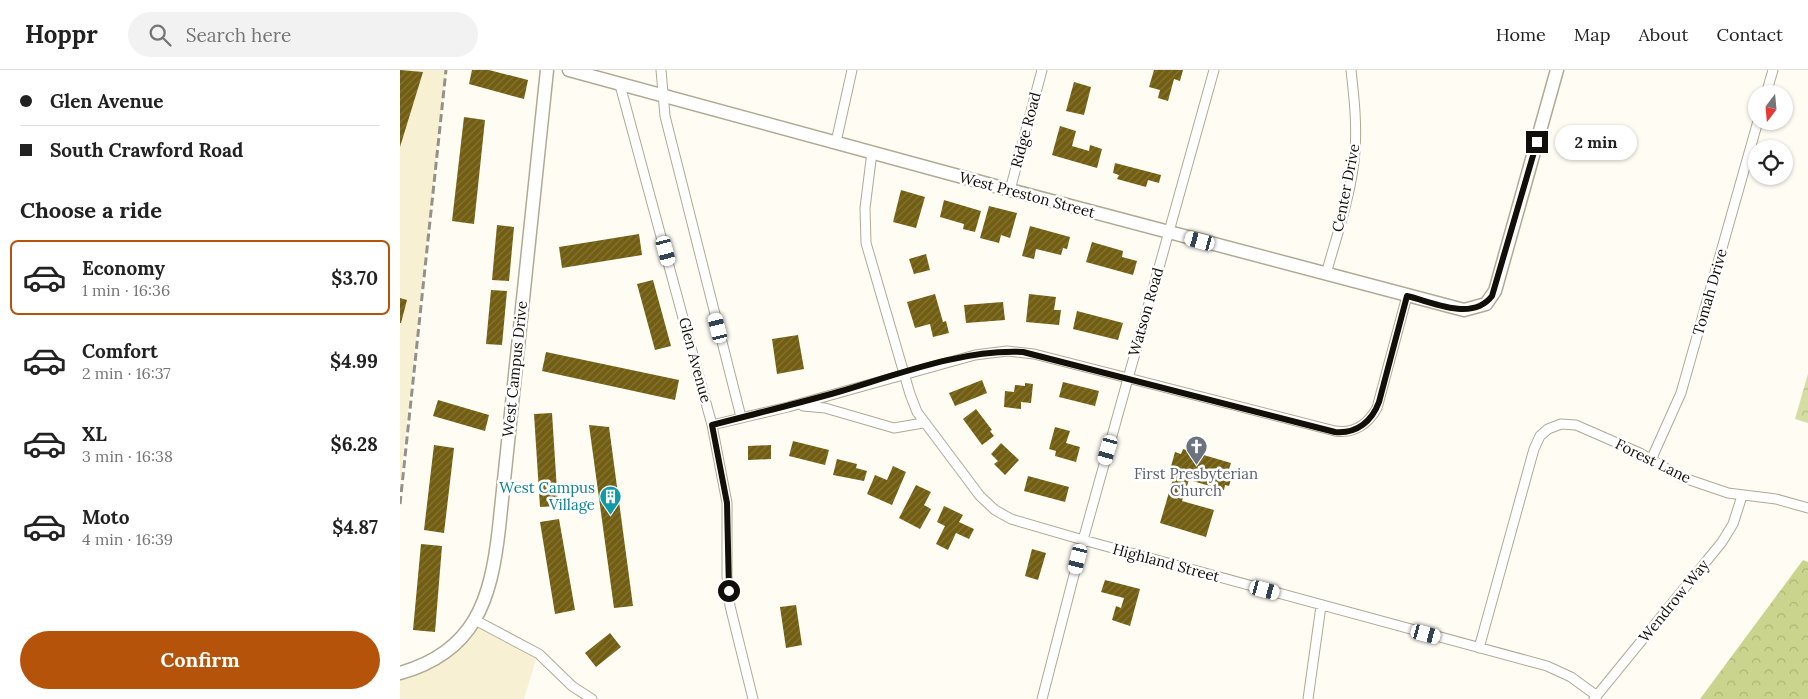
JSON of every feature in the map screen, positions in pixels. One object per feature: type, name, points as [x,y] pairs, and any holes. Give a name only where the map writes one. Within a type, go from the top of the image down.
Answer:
[{"type":"street","name":"West Campus Drive","points":[[400,674],[426,664],[461,641],[475,620],[489,583],[498,542],[547,70]]},
{"type":"street","name":"West Preston Street","points":[[569,70],[1169,233],[1464,310],[1486,304],[1496,286],[1557,70]]},
{"type":"street","name":"Glen Avenue","points":[[661,70],[665,116],[741,417]]},
{"type":"street","points":[[836,142],[852,70]]},
{"type":"street","name":"Ridge Road","points":[[1010,190],[1042,70]]},
{"type":"street","name":"Watson Road","points":[[1042,699],[1127,378],[1214,70]]},
{"type":"street","name":"Center Drive","points":[[1326,274],[1346,198],[1355,152],[1356,121],[1351,70]]},
{"type":"street","points":[[1769,85],[1773,70]]},
{"type":"street","name":"Glen Avenue","points":[[620,84],[712,425],[727,503],[730,606],[753,699]]},
{"type":"street","name":"Tomah Drive","points":[[1651,460],[1681,394],[1755,130]]},
{"type":"street","name":"Highland Street","points":[[872,152],[865,199],[865,234],[903,373],[923,423],[980,496],[995,510],[1010,519],[1083,540],[1555,668],[1595,697]]},
{"type":"street","points":[[712,425],[788,407],[903,373],[975,355],[1007,351],[1034,354],[1335,432],[1354,430],[1366,423],[1376,408],[1407,296]]},
{"type":"street","points":[[788,407],[825,408],[894,428],[923,423]]},
{"type":"street","name":"Forest Lane","points":[[1479,648],[1534,449],[1544,432],[1558,425],[1571,424],[1584,427],[1651,460],[1673,474],[1742,496],[1776,499],[1808,508]]},
{"type":"street","name":"Wendrow Way","points":[[1595,697],[1722,542],[1732,524],[1742,496]]},
{"type":"street","points":[[1308,699],[1321,606]]},
{"type":"street","points":[[475,620],[539,654],[572,686],[592,699]]},
{"type":"shaded area","points":[[400,70],[446,70],[400,484]]},
{"type":"shaded area","points":[[475,620],[536,659],[524,699],[400,699],[400,670],[436,659]]},
{"type":"green space","points":[[1808,374],[1808,423],[1795,419]]},
{"type":"green space","points":[[1803,560],[1808,562],[1808,699],[1700,699]]},
{"type":"building","points":[[400,70],[423,72],[400,147]]},
{"type":"building","points":[[472,70],[489,70],[528,80],[524,99],[469,84]]},
{"type":"building","points":[[1154,70],[1183,70],[1180,81],[1174,79],[1168,101],[1158,98],[1160,90],[1149,87]]},
{"type":"building","points":[[1074,82],[1091,87],[1084,115],[1066,111]]},
{"type":"building","points":[[464,117],[485,120],[474,224],[452,221]]},
{"type":"building","points":[[1060,126],[1076,131],[1072,146],[1089,151],[1090,145],[1102,149],[1097,168],[1052,155]]},
{"type":"building","points":[[1115,163],[1161,175],[1159,183],[1148,180],[1146,187],[1117,179],[1119,175],[1113,173]]},
{"type":"building","points":[[901,190],[925,197],[916,228],[893,222]]},
{"type":"building","points":[[944,200],[981,211],[975,232],[963,229],[964,224],[940,217]]},
{"type":"building","points":[[989,206],[1017,213],[1010,238],[1001,235],[999,243],[980,238]]},
{"type":"building","points":[[497,225],[514,227],[509,281],[492,280]]},
{"type":"building","points":[[1030,226],[1070,237],[1067,249],[1063,248],[1061,255],[1036,249],[1034,259],[1022,256]]},
{"type":"building","points":[[639,234],[642,255],[562,268],[559,247]]},
{"type":"building","points":[[1092,242],[1123,251],[1122,257],[1137,261],[1133,275],[1086,262]]},
{"type":"building","points":[[926,254],[930,270],[914,274],[909,259]]},
{"type":"building","points":[[653,280],[671,346],[655,350],[637,284]]},
{"type":"building","points":[[491,290],[507,291],[502,345],[486,344]]},
{"type":"building","points":[[935,294],[943,322],[946,321],[949,333],[933,337],[930,324],[915,328],[907,302]]},
{"type":"building","points":[[1029,294],[1056,297],[1054,310],[1061,310],[1059,325],[1026,322]]},
{"type":"building","points":[[400,298],[407,300],[401,323],[400,323]]},
{"type":"building","points":[[1003,302],[1005,320],[966,323],[964,305]]},
{"type":"building","points":[[1077,311],[1123,323],[1118,340],[1073,329]]},
{"type":"building","points":[[798,335],[804,369],[777,374],[772,339]]},
{"type":"building","points":[[546,352],[679,380],[675,400],[542,371]]},
{"type":"building","points":[[982,380],[987,393],[955,406],[949,393]]},
{"type":"building","points":[[1063,382],[1099,391],[1095,406],[1059,397]]},
{"type":"building","points":[[1025,383],[1033,384],[1031,403],[1021,402],[1021,409],[1004,407],[1005,391],[1014,392],[1015,385],[1025,386]]},
{"type":"building","points":[[438,400],[489,415],[485,431],[433,416]]},
{"type":"building","points":[[976,409],[992,430],[990,431],[994,436],[982,445],[963,419]]},
{"type":"building","name":"West Campus Village","points":[[552,413],[558,506],[540,507],[534,414]]},
{"type":"building","name":"West Campus Village","points":[[589,425],[609,427],[633,606],[614,608]]},
{"type":"building","points":[[1055,427],[1070,431],[1066,443],[1080,447],[1076,462],[1055,456],[1056,451],[1049,449]]},
{"type":"building","points":[[793,441],[829,450],[825,465],[789,456]]},
{"type":"building","points":[[1001,443],[1019,460],[1005,475],[994,464],[998,461],[991,454]]},
{"type":"building","points":[[434,445],[454,448],[444,533],[424,530]]},
{"type":"building","points":[[771,445],[771,459],[748,460],[748,446]]},
{"type":"building","points":[[1183,449],[1231,463],[1229,469],[1234,470],[1229,486],[1225,485],[1224,490],[1189,480],[1182,501],[1214,510],[1206,537],[1160,523],[1175,472],[1170,470],[1175,452],[1181,454]]},
{"type":"building","points":[[837,459],[857,464],[856,468],[867,471],[864,481],[833,475]]},
{"type":"building","points":[[893,466],[906,472],[892,505],[867,494],[875,475],[887,480]]},
{"type":"building","points":[[1028,476],[1069,487],[1065,502],[1024,491]]},
{"type":"building","points":[[916,485],[931,492],[924,505],[931,509],[920,529],[899,518]]},
{"type":"building","points":[[944,506],[963,515],[959,522],[974,529],[969,539],[956,533],[948,550],[936,544],[945,526],[937,522]]},
{"type":"building","name":"West Campus Village","points":[[559,519],[575,610],[555,614],[540,522]]},
{"type":"building","points":[[421,544],[442,546],[435,632],[413,630]]},
{"type":"building","points":[[1032,549],[1046,553],[1038,580],[1025,576]]},
{"type":"building","points":[[1105,580],[1140,589],[1130,626],[1112,620],[1116,606],[1121,608],[1124,598],[1101,592]]},
{"type":"building","points":[[796,605],[802,645],[786,648],[780,607]]},
{"type":"building","points":[[610,633],[621,647],[596,667],[585,653]]},
{"type":"railway","points":[[400,504],[446,70]]},
{"type":"place","name":"First Presbyterian Church","points":[[1196,465]]},
{"type":"place","name":"West Campus Village","points":[[611,516]]},
{"type":"route","points":[[729,591],[727,503],[712,425],[788,407],[903,373],[988,352],[1023,352],[1335,432],[1348,432],[1361,427],[1374,413],[1379,402],[1407,296],[1464,310],[1475,309],[1486,304],[1492,296],[1537,142]]}]
